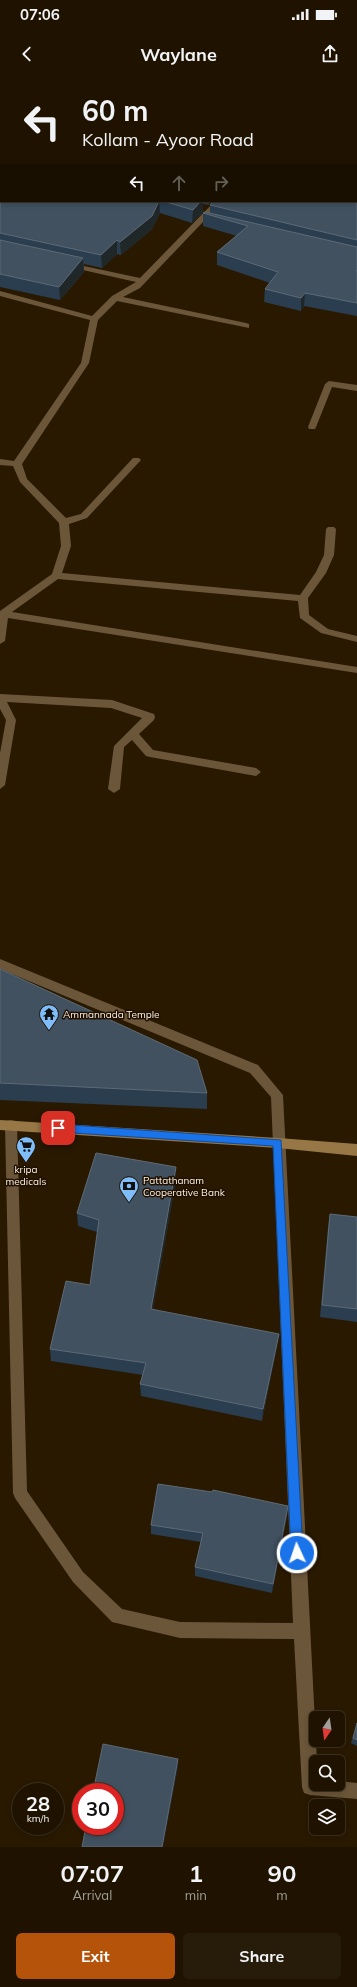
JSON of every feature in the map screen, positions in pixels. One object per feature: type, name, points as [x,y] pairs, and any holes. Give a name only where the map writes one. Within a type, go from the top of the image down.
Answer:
[{"type":"main road","points":[[5,1125],[278,1142],[357,1150]]},
{"type":"street","points":[[17,464],[85,363],[94,319],[115,298],[136,286],[206,221],[208,209],[218,202]]},
{"type":"street","points":[[59,262],[141,281]]},
{"type":"street","points":[[0,293],[94,319]]},
{"type":"street","points":[[115,298],[246,326]]},
{"type":"street","points":[[312,428],[329,384],[357,388]]},
{"type":"street","points":[[64,522],[84,516],[136,460]]},
{"type":"street","points":[[0,462],[17,464]]},
{"type":"street","points":[[0,641],[3,614],[56,576],[66,546],[64,522],[23,480],[17,464]]},
{"type":"street","points":[[331,530],[329,555],[321,573],[303,598],[304,616],[325,631],[357,638]]},
{"type":"street","points":[[56,576],[303,598]]},
{"type":"street","points":[[3,614],[357,670]]},
{"type":"street","points":[[0,785],[11,720],[0,698],[112,704],[150,717],[119,746],[114,789]]},
{"type":"street","points":[[132,733],[150,753],[256,772]]},
{"type":"street","points":[[0,964],[254,1069],[277,1094],[301,1631],[310,1787],[357,1791]]},
{"type":"street","points":[[5,1125],[20,1493],[78,1578],[118,1616],[180,1630],[301,1631]]},
{"type":"building","points":[[0,202],[159,202],[152,216],[120,242],[117,240],[101,255],[0,233]]},
{"type":"building","points":[[166,202],[200,202],[193,210]]},
{"type":"building","points":[[213,202],[357,202],[357,240],[210,205]]},
{"type":"building","points":[[205,212],[357,247],[357,303],[305,293],[301,298],[265,289],[278,272],[217,252],[248,226],[203,213]]},
{"type":"building","points":[[0,240],[83,258],[59,287],[0,274]]},
{"type":"building","name":"Ammannada Temple","points":[[0,969],[197,1060],[207,1093],[0,1083]]},
{"type":"building","points":[[96,1153],[176,1167],[151,1309],[279,1334],[263,1409],[140,1384],[146,1363],[50,1349],[66,1281],[90,1285],[99,1220],[77,1213]]},
{"type":"building","points":[[330,1214],[357,1217],[357,1309],[322,1305]]},
{"type":"building","points":[[158,1484],[212,1492],[213,1490],[288,1506],[273,1584],[195,1567],[203,1533],[151,1525]]},
{"type":"building","points":[[357,1723],[357,1740],[353,1738]]},
{"type":"building","points":[[103,1744],[178,1759],[162,1847],[82,1847],[84,1835],[124,1835],[124,1783],[95,1783]]},
{"type":"place","name":"Ammannada Temple","points":[[49,1031]]},
{"type":"place","name":"kripa medicals","points":[[26,1163]]},
{"type":"place","name":"Pattathanam Cooperative Bank","points":[[129,1203]]},
{"type":"route","points":[[58,1128],[278,1142],[297,1553]]}]
